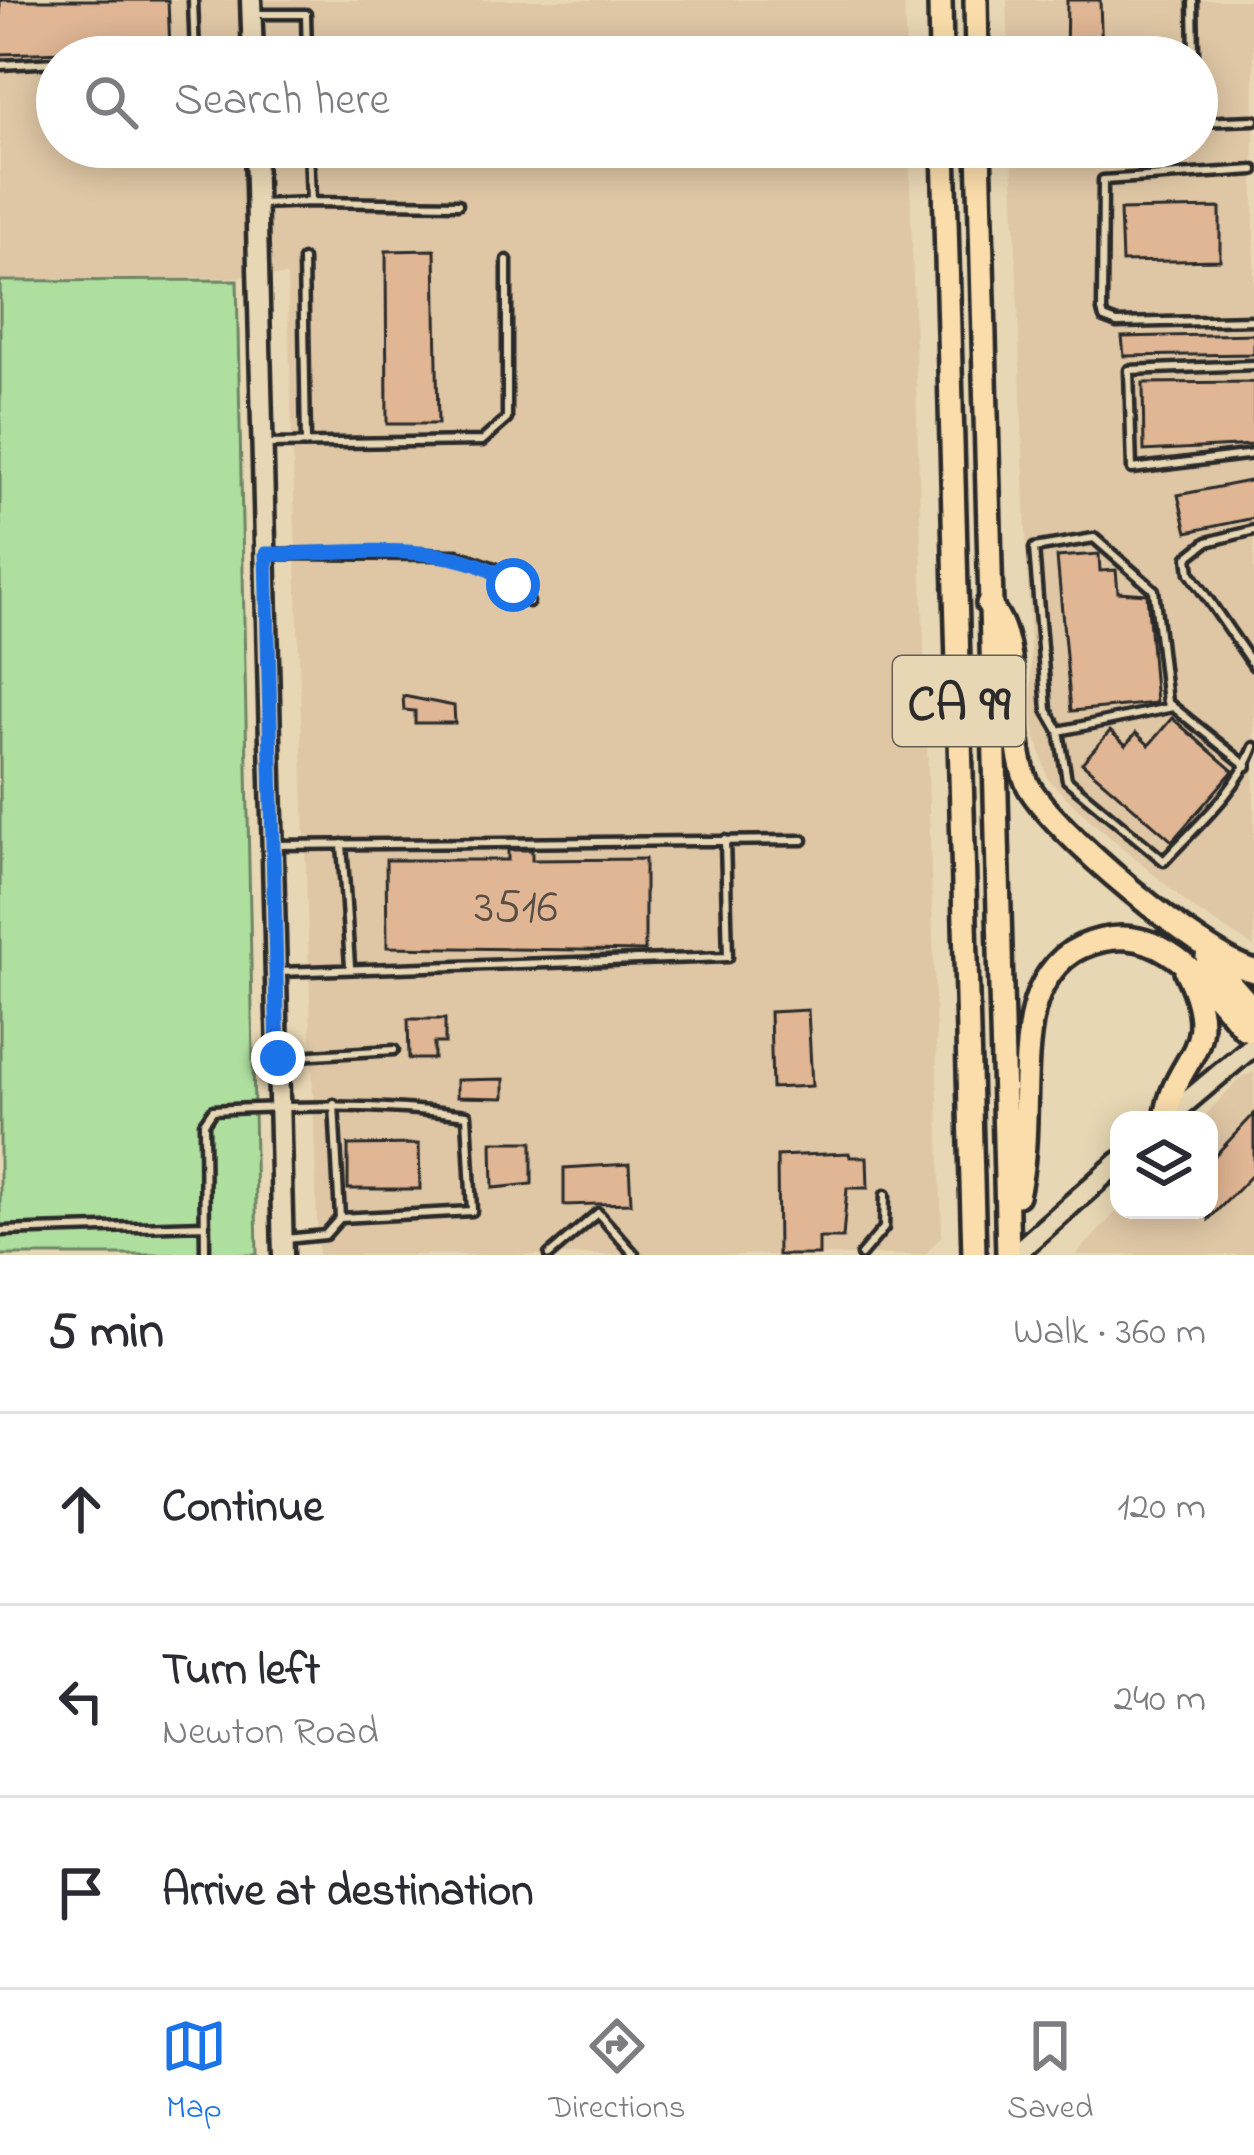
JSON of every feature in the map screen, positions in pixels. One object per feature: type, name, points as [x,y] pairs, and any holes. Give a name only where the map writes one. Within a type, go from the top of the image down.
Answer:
[{"type":"highway","points":[[940,0],[941,36]]},
{"type":"highway","points":[[976,0],[977,36]]},
{"type":"highway","name":"CA 99","points":[[945,168],[974,1255]]},
{"type":"highway","name":"CA 99","points":[[979,168],[988,604],[1011,1255]]},
{"type":"highway","points":[[988,604],[1004,620],[1018,747],[1027,782],[1045,814],[1201,943],[1254,971]]},
{"type":"highway","points":[[1007,1221],[1018,1190],[1033,1011],[1055,965],[1089,944],[1129,936],[1148,939],[1181,960],[1245,1029],[1254,1031]]},
{"type":"highway","points":[[1201,943],[1207,957],[1254,1010]]},
{"type":"highway","points":[[1167,1111],[1169,1093],[1188,1071],[1202,1032],[1202,1007],[1181,960]]},
{"type":"street","points":[[255,168],[282,1247]]},
{"type":"street","points":[[1177,1111],[1254,1045]]},
{"type":"street","points":[[1011,1255],[1110,1170]]},
{"type":"lane","points":[[193,0],[195,36]]},
{"type":"lane","points":[[1193,0],[1194,36]]},
{"type":"lane","points":[[251,7],[306,14],[307,36]]},
{"type":"lane","points":[[0,65],[36,63]]},
{"type":"lane","points":[[1218,122],[1254,121]]},
{"type":"lane","points":[[310,168],[311,202]]},
{"type":"lane","points":[[1254,170],[1102,180],[1104,318],[1117,323],[1254,320]]},
{"type":"lane","points":[[256,204],[458,204]]},
{"type":"lane","points":[[303,260],[306,443]]},
{"type":"lane","points":[[262,444],[482,441],[507,418],[507,260]]},
{"type":"lane","points":[[1254,364],[1129,370],[1132,469],[1254,454]]},
{"type":"lane","points":[[1254,530],[1208,542],[1188,557],[1190,573],[1254,666]]},
{"type":"lane","points":[[1247,766],[1167,702],[1154,590],[1094,538],[1034,548],[1047,710],[1059,731],[1067,780],[1164,860],[1247,766],[1254,747]]},
{"type":"lane","points":[[266,554],[458,555],[494,568],[529,602]]},
{"type":"lane","points":[[1059,731],[1173,707]]},
{"type":"lane","points":[[276,973],[350,966],[728,957],[725,840]]},
{"type":"lane","points":[[272,845],[803,840]]},
{"type":"lane","points":[[341,844],[350,966]]},
{"type":"lane","points":[[278,1058],[394,1051]]},
{"type":"lane","points":[[282,1247],[325,1235],[340,1218],[334,1104]]},
{"type":"lane","points":[[205,1255],[206,1115],[334,1104],[466,1114],[472,1211],[340,1218]]},
{"type":"lane","points":[[861,1255],[884,1228],[885,1195]]},
{"type":"lane","points":[[549,1255],[598,1213],[635,1255]]},
{"type":"lane","points":[[0,1231],[205,1225]]},
{"type":"shaded area","points":[[0,0],[904,0],[905,36],[36,36],[36,168],[910,168],[942,1235],[925,1255],[318,1255],[287,276],[0,281]]},
{"type":"shaded area","points":[[1007,0],[1254,0],[1254,947],[1194,909],[1082,813],[1048,779],[1033,727],[1013,168],[1218,168],[1218,36],[1008,36]]},
{"type":"shaded area","points":[[1254,1072],[1254,1255],[1076,1255],[1110,1219],[1218,1219],[1218,1111],[1209,1111],[1241,1077]]},
{"type":"green space","points":[[237,280],[257,1255],[0,1255],[0,281]]},
{"type":"building","points":[[0,0],[168,0],[169,36],[36,36],[36,53],[0,54]]},
{"type":"building","points":[[1067,0],[1100,0],[1101,36],[1066,36]]},
{"type":"building","points":[[1220,208],[1220,260],[1122,262],[1120,210]]},
{"type":"building","points":[[435,250],[438,424],[387,424],[386,251]]},
{"type":"building","points":[[1254,334],[1254,354],[1124,356],[1122,337]]},
{"type":"building","points":[[1254,382],[1254,445],[1144,451],[1143,383]]},
{"type":"building","points":[[1254,480],[1254,518],[1187,532],[1178,495]]},
{"type":"building","points":[[1099,554],[1100,571],[1116,570],[1118,592],[1147,594],[1156,703],[1071,711],[1057,557]]},
{"type":"building","points":[[403,696],[454,706],[455,723],[415,723],[415,711],[404,710]]},
{"type":"building","points":[[1172,718],[1233,771],[1172,841],[1082,763],[1110,731],[1126,745],[1136,733],[1149,745]]},
{"type":"building","points":[[508,850],[532,850],[532,860],[645,859],[645,951],[387,947],[386,860],[508,860]]},
{"type":"building","points":[[808,1010],[812,1086],[772,1088],[770,1012]]},
{"type":"building","points":[[408,1019],[445,1019],[445,1043],[434,1043],[434,1059],[409,1059]]},
{"type":"building","points":[[504,1079],[504,1098],[457,1097],[457,1080]]},
{"type":"building","points":[[1254,1114],[1254,1173],[1218,1210],[1218,1152]]},
{"type":"building","points":[[492,1142],[532,1142],[532,1184],[493,1188]]},
{"type":"building","points":[[419,1144],[420,1189],[348,1189],[348,1145]]},
{"type":"building","points":[[849,1153],[850,1157],[867,1157],[868,1188],[847,1188],[843,1238],[819,1238],[819,1255],[778,1255],[777,1156]]},
{"type":"building","points":[[629,1164],[631,1203],[564,1205],[564,1168]]},
{"type":"route","points":[[278,1058],[266,554],[458,555],[494,568],[513,585]]}]
